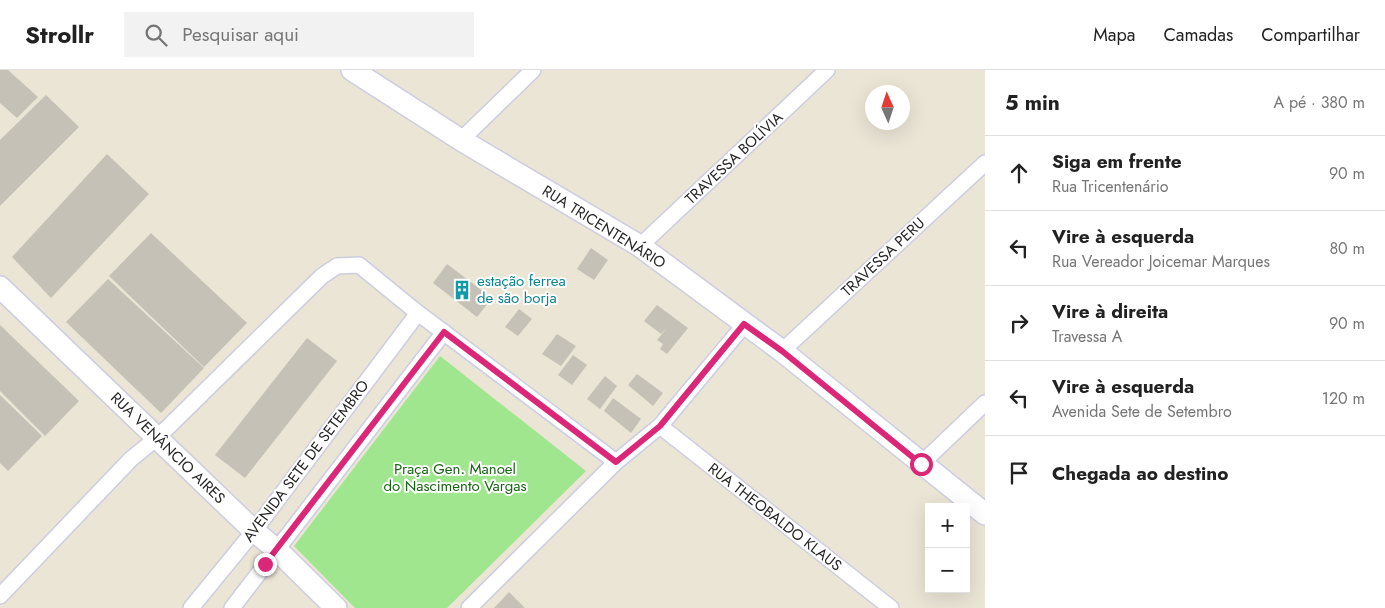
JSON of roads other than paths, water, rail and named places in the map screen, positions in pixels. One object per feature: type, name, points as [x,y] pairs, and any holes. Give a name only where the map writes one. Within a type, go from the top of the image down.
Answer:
[{"type":"street","name":"RUA TRICENTENÁRIO","points":[[352,70],[460,140],[640,246],[782,351],[985,514]]},
{"type":"street","points":[[460,140],[533,70]]},
{"type":"street","name":"TRAVESSA BOLÍVIA","points":[[640,246],[827,70]]},
{"type":"street","name":"TRAVESSA PERU","points":[[782,351],[985,163]]},
{"type":"street","points":[[0,596],[131,458],[158,438],[322,276],[337,266],[359,265],[418,313],[616,462]]},
{"type":"street","name":"RUA VENÂNCIO AIRES","points":[[0,287],[336,608]]},
{"type":"street","name":"AVENIDA SETE DE SETEMBRO","points":[[192,608],[254,531],[418,313]]},
{"type":"street","points":[[469,608],[616,462],[660,426],[744,324]]},
{"type":"street","name":"AVENIDA SETE DE SETEMBRO","points":[[232,608],[444,332]]},
{"type":"street","points":[[921,464],[985,403]]},
{"type":"street","name":"RUA THEOBALDO KLAUS","points":[[660,426],[890,608]]},
{"type":"place","name":"estação ferrea de são borja","points":[[462,290]]},
{"type":"park label","name":"Praça Gen. Manoel do Nascimento Vargas","points":[[455,478]]}]
